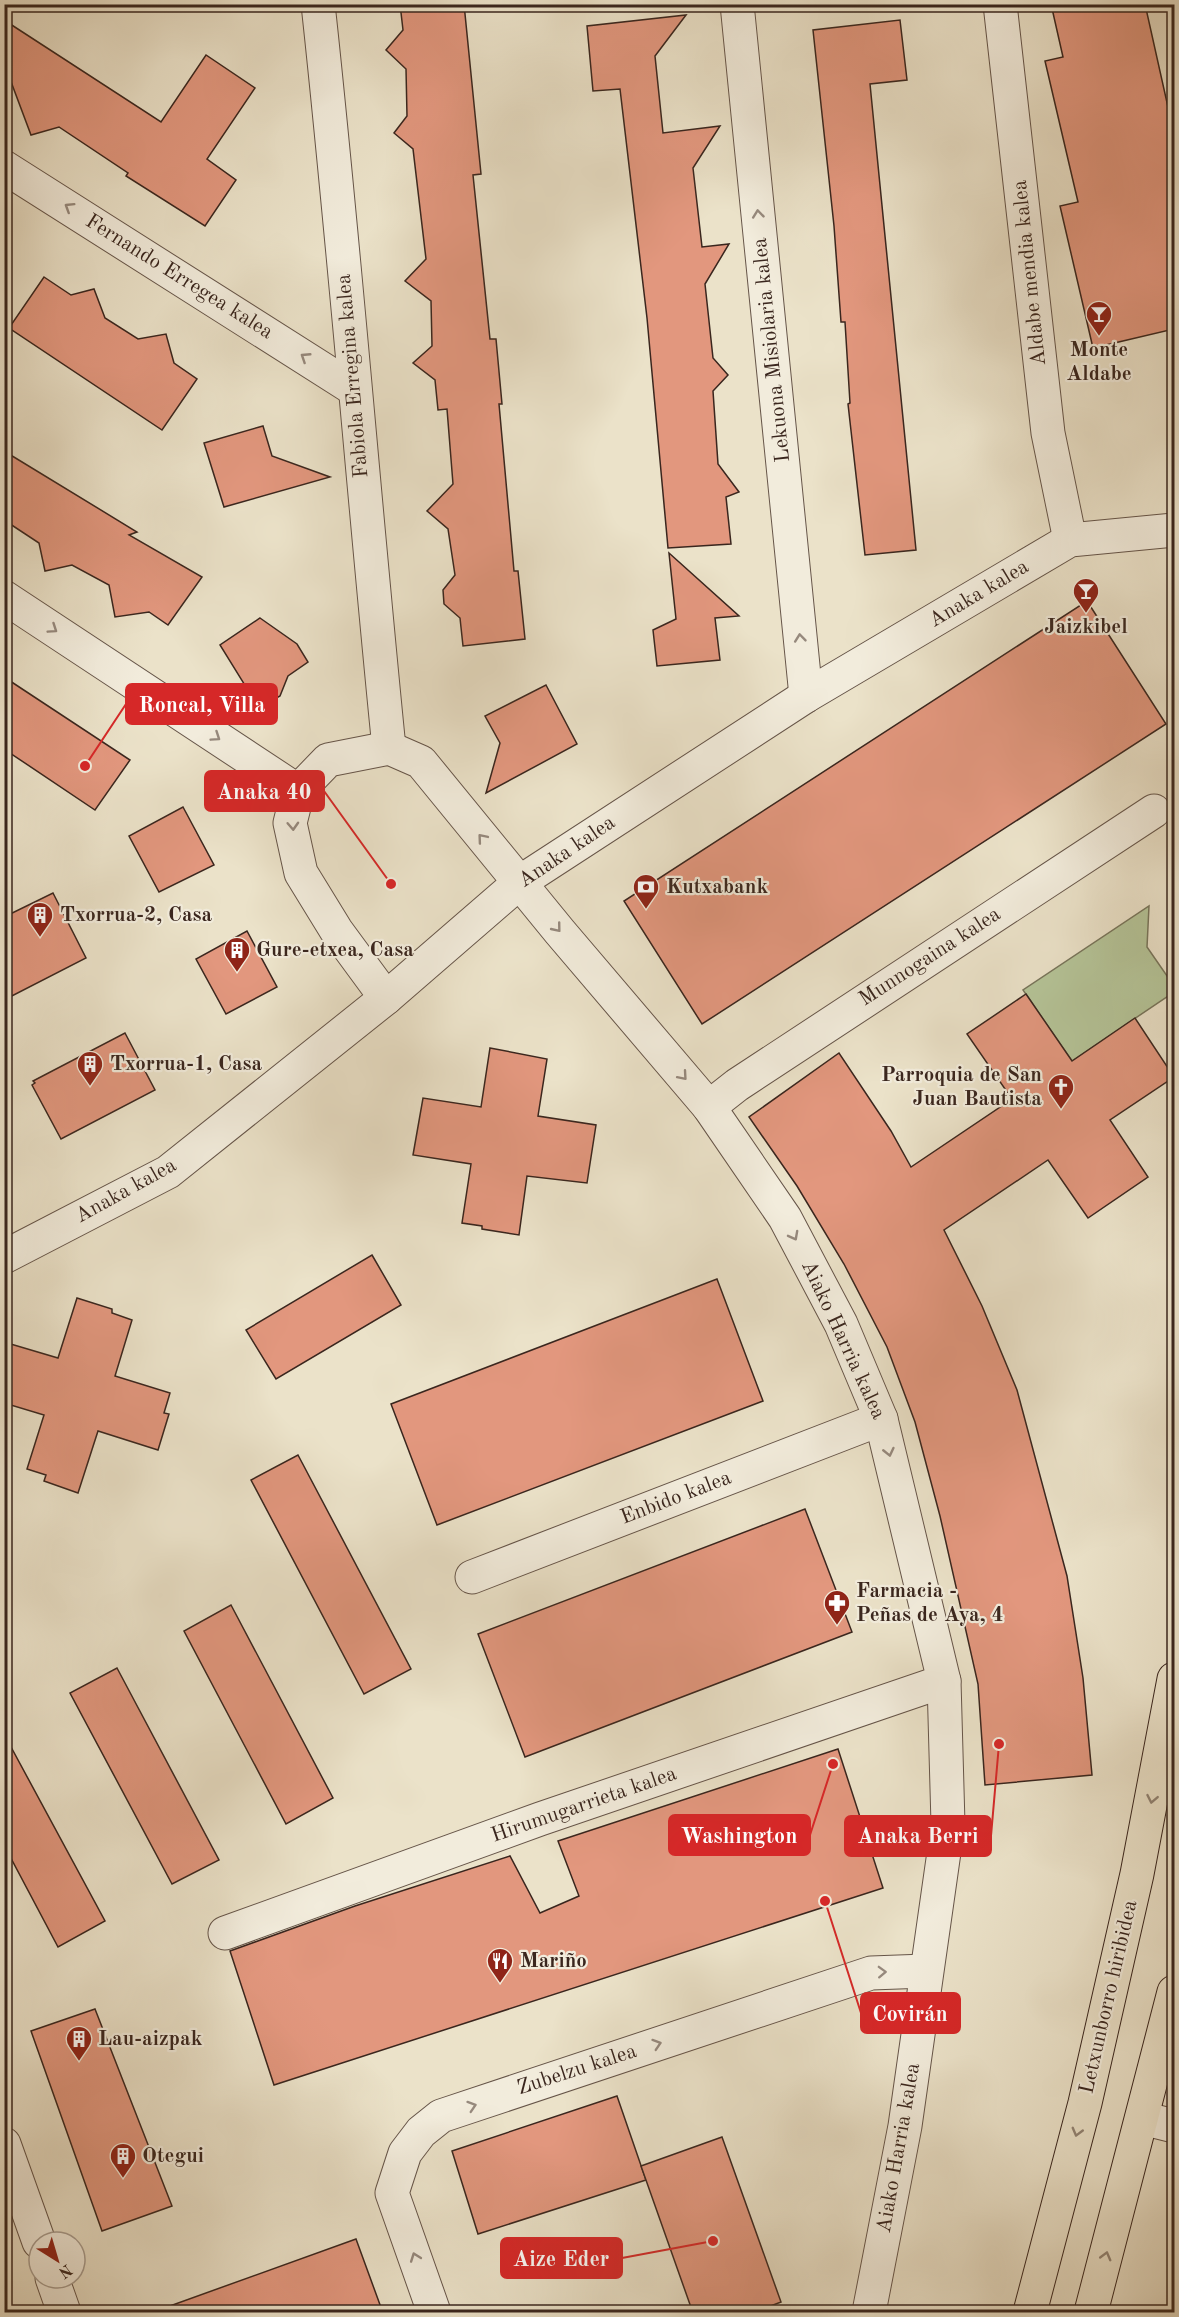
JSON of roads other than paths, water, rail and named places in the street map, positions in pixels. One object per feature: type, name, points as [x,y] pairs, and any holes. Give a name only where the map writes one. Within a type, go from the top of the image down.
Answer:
[{"type":"main road","name":"Letxunborro hiribidea","points":[[1030,2313],[1084,2103],[1137,1874],[1174,1679]]},
{"type":"main road","points":[[1091,2313],[1174,1992]]},
{"type":"street","name":"Fabiola Erregina kalea","points":[[318,4],[333,140],[354,388],[389,748]]},
{"type":"street","name":"Lekuona Misiolaria kalea","points":[[738,4],[806,696]]},
{"type":"street","name":"Aldabe mendia kalea","points":[[1000,4],[1048,433],[1070,540]]},
{"type":"street","name":"Fernando Erregea kalea","points":[[4,166],[354,388]]},
{"type":"street","name":"Anaka kalea","points":[[4,1257],[168,1172],[386,998],[520,882],[806,696],[1070,540],[1174,530]]},
{"type":"street","points":[[4,597],[298,791]]},
{"type":"street","points":[[386,998],[336,930],[301,873],[290,823],[298,791],[328,760],[389,748],[421,762],[520,882]]},
{"type":"street","name":"Munnogaina kalea","points":[[709,1107],[737,1085],[1154,811]]},
{"type":"street","name":"Aiako Harria kalea","points":[[520,882],[709,1107],[785,1218],[841,1324],[881,1419],[944,1681],[948,1824],[905,2126],[869,2313]]},
{"type":"street","name":"Enbido kalea","points":[[472,1577],[881,1419]]},
{"type":"street","name":"Hirumugarrieta kalea","points":[[225,1933],[540,1819],[944,1681]]},
{"type":"street","name":"Zubelzu kalea","points":[[435,2313],[392,2193],[405,2153],[421,2132],[441,2116],[871,1973],[926,1971]]},
{"type":"street","points":[[1142,2118],[1174,2126]]},
{"type":"street","points":[[4,2144],[35,2230]]},
{"type":"street","points":[[56,2290],[64,2313]]},
{"type":"place","name":"Monte Aldabe","points":[[1099,337]]},
{"type":"place","name":"Jaizkibel","points":[[1086,614]]},
{"type":"place","name":"Roncal, Villa","points":[[85,766]]},
{"type":"place","name":"Anaka 40","points":[[391,884]]},
{"type":"place","name":"Kutxabank","points":[[646,910]]},
{"type":"place","name":"Txorrua-2, Casa","points":[[40,938]]},
{"type":"place","name":"Gure-etxea, Casa","points":[[237,973]]},
{"type":"place","name":"Txorrua-1, Casa","points":[[90,1087]]},
{"type":"place","name":"Parroquia de San Juan Bautista","points":[[1061,1110]]},
{"type":"place","name":"Farmacia - Peñas de Aya, 4","points":[[837,1626]]},
{"type":"place","name":"Anaka Berri","points":[[999,1744]]},
{"type":"place","name":"Washington","points":[[833,1764]]},
{"type":"place","name":"Covirán","points":[[825,1901]]},
{"type":"place","name":"Mariño","points":[[500,1984]]},
{"type":"place","name":"Lau-aizpak","points":[[79,2062]]},
{"type":"place","name":"Otegui","points":[[123,2179]]},
{"type":"place","name":"Aize Eder","points":[[713,2241]]}]
